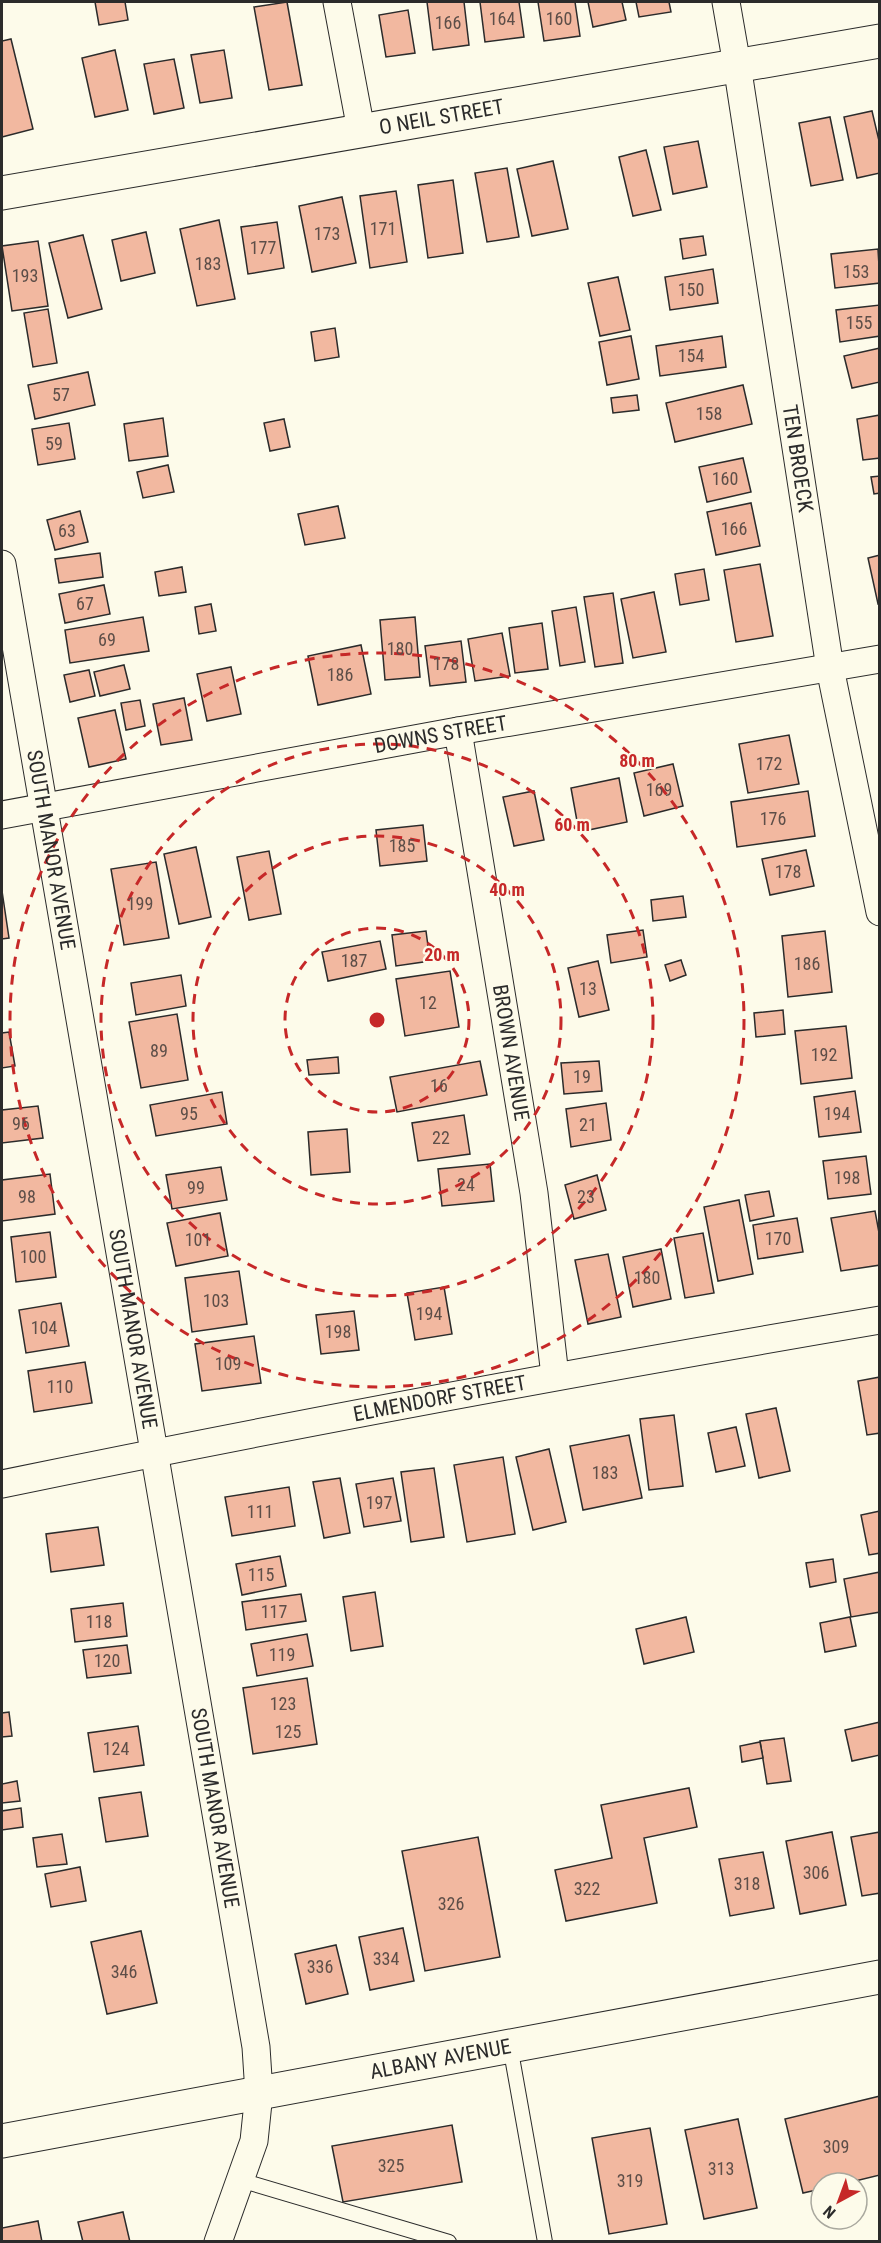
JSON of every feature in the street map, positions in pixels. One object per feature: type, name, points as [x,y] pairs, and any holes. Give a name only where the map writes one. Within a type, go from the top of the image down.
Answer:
[{"type":"main road","name":"O NEIL STREET","points":[[2,193],[879,40]]},
{"type":"main road","name":"ALBANY AVENUE","points":[[2,2141],[879,1977]]},
{"type":"street","points":[[337,2],[361,130]]},
{"type":"street","name":"TEN BROECK","points":[[726,2],[738,65],[830,668],[879,912]]},
{"type":"street","name":"SOUTH MANOR AVENUE","points":[[2,564],[256,2047],[259,2093],[254,2141],[218,2241]]},
{"type":"street","name":"DOWNS STREET","points":[[2,815],[458,731],[879,659]]},
{"type":"street","name":"BROWN AVENUE","points":[[458,731],[534,1193],[555,1376]]},
{"type":"street","name":"ELMENDORF STREET","points":[[2,1484],[155,1452],[555,1376],[879,1320]]},
{"type":"lane","points":[[510,2046],[545,2241]]},
{"type":"lane","points":[[240,2180],[449,2241]]},
{"type":"building","points":[[95,2],[125,2],[128,20],[99,25]]},
{"type":"building","points":[[287,2],[302,85],[269,90],[254,7]]},
{"type":"building","points":[[427,2],[464,2],[469,45],[433,50]]},
{"type":"building","points":[[480,2],[519,2],[524,37],[485,42]]},
{"type":"building","points":[[538,2],[575,2],[580,36],[544,41]]},
{"type":"building","points":[[588,2],[622,2],[626,20],[593,27]]},
{"type":"building","points":[[636,2],[669,2],[671,12],[639,17]]},
{"type":"building","points":[[408,10],[415,53],[386,57],[379,15]]},
{"type":"building","points":[[11,39],[33,129],[2,137],[2,41]]},
{"type":"building","points":[[115,50],[128,110],[95,117],[82,58]]},
{"type":"building","points":[[224,50],[232,98],[200,103],[191,55]]},
{"type":"building","points":[[174,59],[184,108],[154,114],[144,64]]},
{"type":"building","points":[[872,111],[880,145],[880,173],[857,178],[844,117]]},
{"type":"building","points":[[830,117],[843,180],[811,186],[799,123]]},
{"type":"building","points":[[698,141],[707,187],[673,194],[664,147]]},
{"type":"building","points":[[646,150],[661,210],[633,216],[619,157]]},
{"type":"building","points":[[553,161],[568,229],[532,236],[517,169]]},
{"type":"building","points":[[507,168],[519,237],[487,242],[475,173]]},
{"type":"building","points":[[453,180],[463,253],[428,258],[418,185]]},
{"type":"building","points":[[396,191],[407,262],[370,268],[360,196]]},
{"type":"building","points":[[342,197],[356,263],[312,272],[299,206]]},
{"type":"building","points":[[219,220],[235,299],[197,306],[180,229]]},
{"type":"building","points":[[277,222],[284,268],[248,274],[241,227]]},
{"type":"building","points":[[146,232],[155,273],[121,281],[112,240]]},
{"type":"building","points":[[83,235],[102,309],[68,318],[49,243]]},
{"type":"building","points":[[703,236],[706,255],[683,259],[680,239]]},
{"type":"building","points":[[38,241],[48,306],[12,311],[2,246]]},
{"type":"building","points":[[878,249],[880,283],[835,288],[831,254]]},
{"type":"building","points":[[713,269],[718,303],[670,310],[665,277]]},
{"type":"building","points":[[618,277],[630,330],[600,336],[588,283]]},
{"type":"building","points":[[880,305],[880,336],[840,342],[836,310]]},
{"type":"building","points":[[48,309],[57,363],[33,367],[24,313]]},
{"type":"building","points":[[335,328],[339,357],[315,361],[311,332]]},
{"type":"building","points":[[631,336],[639,379],[607,385],[599,342]]},
{"type":"building","points":[[722,336],[726,367],[660,376],[656,346]]},
{"type":"building","points":[[880,348],[880,382],[852,388],[844,356]]},
{"type":"building","points":[[88,372],[95,405],[35,419],[28,385]]},
{"type":"building","points":[[743,385],[752,424],[675,442],[666,403]]},
{"type":"building","points":[[637,395],[639,410],[613,413],[611,398]]},
{"type":"building","points":[[880,415],[880,458],[863,460],[857,419]]},
{"type":"building","points":[[163,418],[168,456],[129,461],[124,424]]},
{"type":"building","points":[[284,419],[290,447],[270,451],[264,423]]},
{"type":"building","points":[[69,423],[75,459],[38,465],[32,429]]},
{"type":"building","points":[[743,458],[751,492],[707,502],[699,467]]},
{"type":"building","points":[[168,465],[174,492],[143,498],[137,472]]},
{"type":"building","points":[[880,476],[880,493],[874,494],[871,477]]},
{"type":"building","points":[[751,503],[760,546],[716,555],[707,512]]},
{"type":"building","points":[[338,506],[345,538],[305,545],[298,514]]},
{"type":"building","points":[[80,511],[88,542],[55,550],[47,520]]},
{"type":"building","points":[[100,553],[103,577],[59,583],[55,559]]},
{"type":"building","points":[[880,555],[880,603],[878,604],[868,558]]},
{"type":"building","points":[[760,564],[773,636],[736,642],[724,570]]},
{"type":"building","points":[[182,567],[186,592],[159,596],[155,572]]},
{"type":"building","points":[[704,569],[709,600],[680,605],[675,574]]},
{"type":"building","points":[[104,585],[110,614],[65,623],[59,594]]},
{"type":"building","points":[[654,592],[666,652],[633,658],[621,599]]},
{"type":"building","points":[[613,593],[623,663],[595,667],[584,597]]},
{"type":"building","points":[[211,604],[216,631],[199,634],[195,607]]},
{"type":"building","points":[[576,607],[585,662],[560,666],[552,611]]},
{"type":"building","points":[[143,617],[149,651],[70,663],[65,630]]},
{"type":"building","points":[[415,617],[420,677],[385,680],[380,620]]},
{"type":"building","points":[[542,623],[548,669],[515,673],[509,628]]},
{"type":"building","points":[[502,633],[510,676],[475,681],[468,639]]},
{"type":"building","points":[[461,641],[466,682],[430,686],[425,646]]},
{"type":"building","points":[[361,645],[371,694],[318,705],[308,656]]},
{"type":"building","points":[[124,665],[130,689],[100,696],[94,672]]},
{"type":"building","points":[[231,667],[241,714],[207,721],[197,674]]},
{"type":"building","points":[[89,670],[95,696],[70,702],[64,675]]},
{"type":"building","points":[[184,698],[192,740],[161,745],[153,704]]},
{"type":"building","points":[[140,700],[145,726],[126,730],[121,703]]},
{"type":"building","points":[[115,710],[126,759],[89,767],[78,718]]},
{"type":"building","points":[[789,735],[799,784],[748,793],[739,744]]},
{"type":"building","points":[[673,764],[683,806],[644,816],[634,773]]},
{"type":"building","points":[[619,778],[627,822],[579,832],[571,788]]},
{"type":"building","points":[[534,791],[544,840],[514,846],[503,797]]},
{"type":"building","points":[[808,791],[815,836],[737,847],[731,802]]},
{"type":"building","points":[[423,825],[427,861],[380,866],[376,830]]},
{"type":"building","points":[[196,847],[211,917],[179,924],[164,854]]},
{"type":"building","points":[[806,850],[814,886],[770,895],[762,859]]},
{"type":"building","points":[[269,851],[281,914],[249,920],[237,857]]},
{"type":"building","points":[[156,862],[169,938],[124,945],[111,869]]},
{"type":"building","points":[[2,891],[9,938],[2,939]]},
{"type":"building","points":[[683,896],[686,917],[653,921],[651,900]]},
{"type":"building","points":[[643,930],[647,957],[611,963],[607,935]]},
{"type":"building","points":[[426,931],[430,961],[396,966],[392,935]]},
{"type":"building","points":[[825,931],[832,992],[788,997],[782,936]]},
{"type":"building","points":[[380,941],[386,969],[328,981],[322,952]]},
{"type":"building","points":[[681,960],[686,975],[670,981],[665,965]]},
{"type":"building","points":[[598,961],[609,1010],[579,1017],[568,968]]},
{"type":"building","points":[[450,971],[459,1027],[405,1036],[396,979]]},
{"type":"building","points":[[181,975],[186,1006],[136,1015],[131,983]]},
{"type":"building","points":[[783,1010],[785,1034],[756,1037],[754,1013]]},
{"type":"building","points":[[177,1014],[188,1080],[141,1088],[129,1022]]},
{"type":"building","points":[[846,1026],[852,1078],[801,1084],[795,1031]]},
{"type":"building","points":[[9,1032],[15,1066],[2,1068],[2,1033]]},
{"type":"building","points":[[338,1057],[339,1073],[309,1075],[307,1060]]},
{"type":"building","points":[[480,1061],[487,1095],[397,1112],[390,1077]]},
{"type":"building","points":[[599,1061],[602,1091],[564,1094],[561,1063]]},
{"type":"building","points":[[855,1091],[861,1132],[819,1137],[814,1097]]},
{"type":"building","points":[[222,1092],[227,1124],[156,1136],[150,1105]]},
{"type":"building","points":[[606,1103],[611,1140],[571,1147],[566,1109]]},
{"type":"building","points":[[38,1106],[43,1138],[2,1143],[2,1110]]},
{"type":"building","points":[[464,1115],[470,1154],[418,1161],[412,1123]]},
{"type":"building","points":[[347,1129],[350,1172],[311,1175],[308,1132]]},
{"type":"building","points":[[866,1156],[871,1194],[828,1199],[823,1161]]},
{"type":"building","points":[[490,1164],[494,1201],[442,1206],[438,1169]]},
{"type":"building","points":[[221,1167],[227,1200],[172,1209],[166,1175]]},
{"type":"building","points":[[50,1174],[55,1214],[2,1221],[2,1180]]},
{"type":"building","points":[[597,1175],[606,1210],[574,1219],[565,1185]]},
{"type":"building","points":[[769,1191],[774,1216],[750,1221],[745,1195]]},
{"type":"building","points":[[739,1200],[753,1274],[718,1281],[704,1207]]},
{"type":"building","points":[[875,1211],[880,1238],[880,1265],[841,1271],[831,1218]]},
{"type":"building","points":[[220,1213],[228,1256],[176,1266],[167,1223]]},
{"type":"building","points":[[797,1218],[803,1252],[758,1259],[753,1225]]},
{"type":"building","points":[[50,1232],[56,1277],[16,1282],[11,1237]]},
{"type":"building","points":[[703,1233],[714,1293],[685,1298],[674,1238]]},
{"type":"building","points":[[661,1249],[671,1299],[633,1307],[623,1257]]},
{"type":"building","points":[[608,1254],[621,1317],[588,1324],[575,1260]]},
{"type":"building","points":[[239,1271],[247,1324],[192,1332],[185,1278]]},
{"type":"building","points":[[444,1287],[452,1334],[415,1340],[407,1293]]},
{"type":"building","points":[[61,1303],[69,1346],[26,1353],[19,1310]]},
{"type":"building","points":[[354,1311],[359,1350],[321,1354],[316,1315]]},
{"type":"building","points":[[254,1336],[261,1383],[202,1391],[195,1344]]},
{"type":"building","points":[[85,1362],[92,1403],[34,1412],[28,1371]]},
{"type":"building","points":[[880,1377],[880,1433],[867,1435],[858,1381]]},
{"type":"building","points":[[776,1408],[790,1471],[759,1478],[746,1414]]},
{"type":"building","points":[[674,1415],[683,1486],[649,1490],[640,1419]]},
{"type":"building","points":[[736,1427],[745,1466],[716,1472],[708,1433]]},
{"type":"building","points":[[629,1435],[642,1498],[583,1510],[570,1446]]},
{"type":"building","points":[[549,1449],[566,1522],[533,1530],[516,1457]]},
{"type":"building","points":[[503,1457],[515,1534],[467,1542],[454,1465]]},
{"type":"building","points":[[434,1468],[444,1537],[411,1542],[401,1472]]},
{"type":"building","points":[[340,1478],[350,1533],[324,1538],[313,1482]]},
{"type":"building","points":[[393,1478],[401,1521],[364,1527],[356,1484]]},
{"type":"building","points":[[289,1487],[295,1526],[232,1536],[225,1497]]},
{"type":"building","points":[[880,1511],[880,1553],[869,1555],[861,1515]]},
{"type":"building","points":[[98,1527],[104,1565],[51,1572],[46,1534]]},
{"type":"building","points":[[280,1556],[286,1586],[242,1595],[236,1564]]},
{"type":"building","points":[[833,1559],[836,1582],[810,1587],[806,1563]]},
{"type":"building","points":[[880,1572],[880,1612],[851,1617],[844,1579]]},
{"type":"building","points":[[375,1592],[383,1646],[351,1651],[343,1597]]},
{"type":"building","points":[[301,1594],[306,1621],[246,1630],[242,1602]]},
{"type":"building","points":[[123,1603],[127,1636],[75,1642],[71,1609]]},
{"type":"building","points":[[686,1617],[694,1652],[644,1664],[636,1629]]},
{"type":"building","points":[[850,1617],[856,1646],[825,1652],[820,1623]]},
{"type":"building","points":[[307,1634],[313,1666],[257,1676],[251,1644]]},
{"type":"building","points":[[127,1645],[131,1673],[87,1678],[83,1650]]},
{"type":"building","points":[[307,1678],[317,1744],[253,1754],[243,1688]]},
{"type":"building","points":[[9,1712],[12,1736],[2,1737],[2,1713]]},
{"type":"building","points":[[880,1722],[880,1755],[852,1761],[845,1730]]},
{"type":"building","points":[[138,1726],[144,1765],[94,1772],[88,1733]]},
{"type":"building","points":[[784,1738],[791,1781],[767,1784],[760,1741]]},
{"type":"building","points":[[760,1742],[763,1758],[742,1762],[740,1746]]},
{"type":"building","points":[[17,1781],[20,1801],[2,1803],[2,1784]]},
{"type":"building","points":[[689,1788],[697,1827],[644,1838],[657,1903],[566,1921],[555,1870],[612,1858],[601,1805]]},
{"type":"building","points":[[141,1792],[148,1836],[106,1842],[99,1798]]},
{"type":"building","points":[[21,1808],[23,1827],[2,1830],[2,1811]]},
{"type":"building","points":[[832,1832],[846,1905],[800,1914],[786,1841]]},
{"type":"building","points":[[880,1832],[880,1893],[862,1896],[851,1837]]},
{"type":"building","points":[[62,1834],[67,1864],[37,1867],[33,1838]]},
{"type":"building","points":[[478,1837],[500,1957],[425,1971],[402,1851]]},
{"type":"building","points":[[763,1852],[774,1908],[730,1916],[719,1859]]},
{"type":"building","points":[[80,1867],[86,1901],[51,1907],[45,1874]]},
{"type":"building","points":[[403,1928],[414,1981],[370,1990],[359,1937]]},
{"type":"building","points":[[141,1931],[157,2003],[107,2014],[91,1942]]},
{"type":"building","points":[[336,1945],[348,1994],[306,2004],[295,1954]]},
{"type":"building","points":[[880,2096],[880,2175],[869,2178],[869,2171],[809,2171],[809,2192],[803,2193],[785,2119]]},
{"type":"building","points":[[738,2119],[757,2208],[704,2219],[685,2130]]},
{"type":"building","points":[[452,2125],[462,2182],[343,2202],[332,2146]]},
{"type":"building","points":[[650,2128],[667,2224],[609,2234],[592,2138]]},
{"type":"building","points":[[123,2212],[130,2242],[83,2242],[78,2222]]},
{"type":"building","points":[[38,2221],[42,2242],[2,2242],[2,2228]]}]
